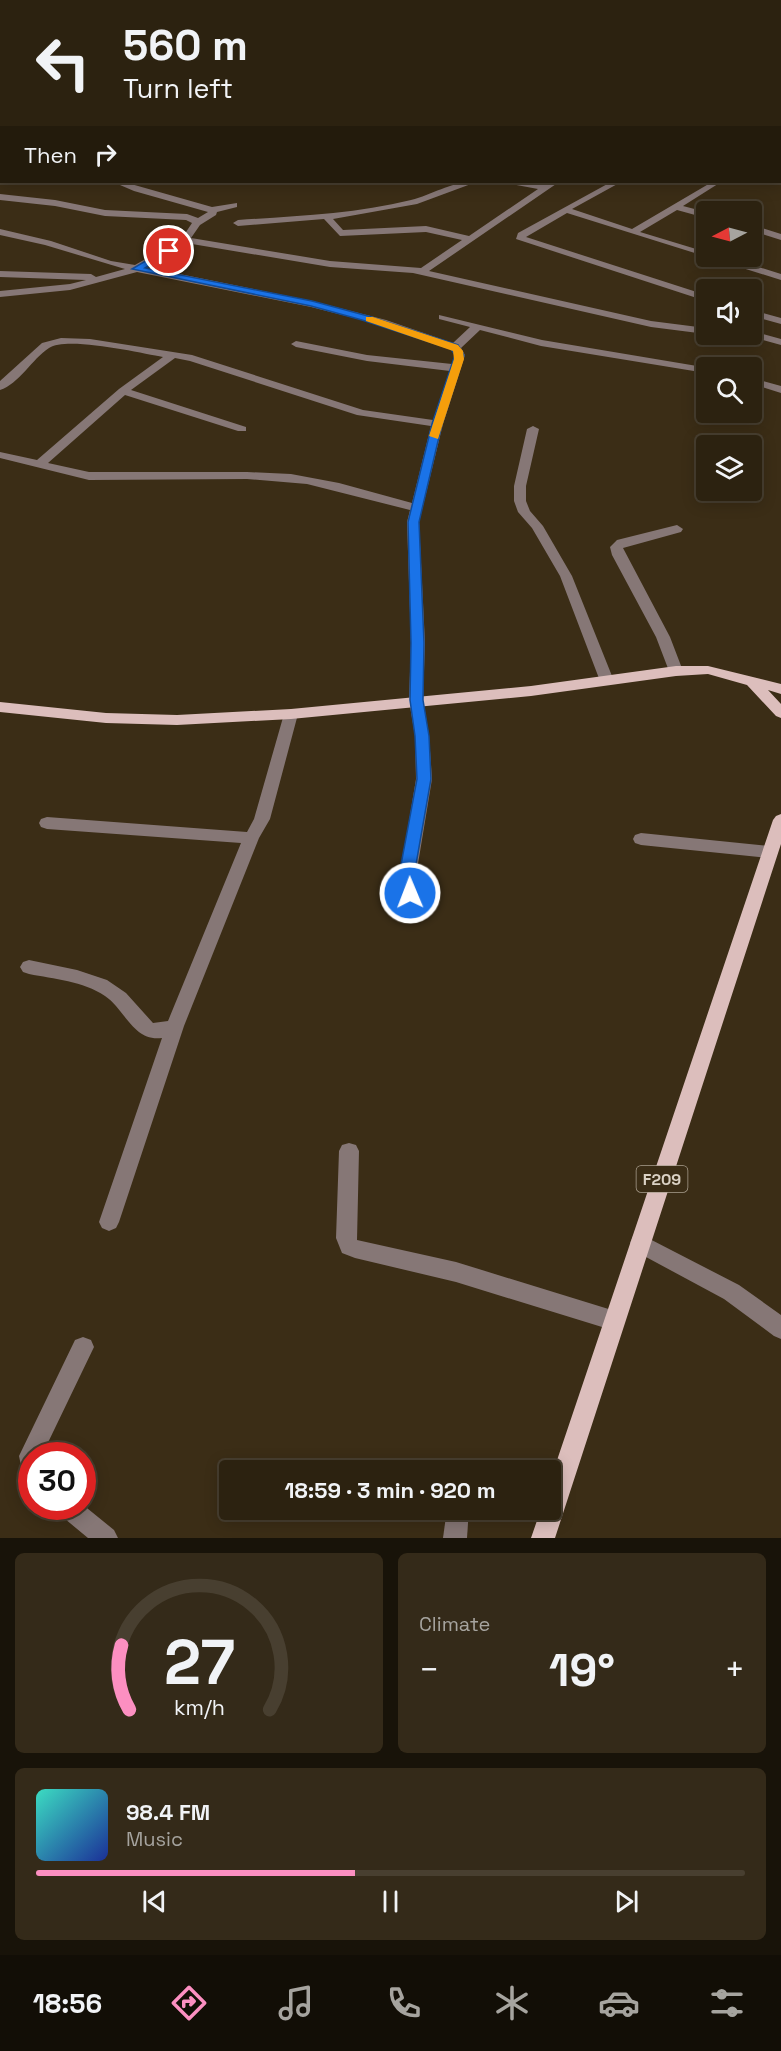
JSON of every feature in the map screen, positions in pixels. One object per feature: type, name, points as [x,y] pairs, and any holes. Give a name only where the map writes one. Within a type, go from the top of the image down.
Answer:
[{"type":"main road","points":[[0,707],[106,718],[177,720],[291,714],[416,700],[531,691],[708,670],[781,689]]},
{"type":"main road","points":[[758,682],[781,681]]},
{"type":"main road","points":[[758,682],[781,713]]},
{"type":"main road","name":"F209","points":[[561,1476],[615,1321],[781,820]]},
{"type":"main road","name":"F209","points":[[543,1538],[548,1520]]},
{"type":"street","points":[[120,183],[213,210],[234,205]]},
{"type":"street","points":[[238,223],[327,217],[414,202],[465,183]]},
{"type":"street","points":[[519,183],[546,188]]},
{"type":"street","points":[[416,271],[426,270],[554,183]]},
{"type":"street","points":[[615,183],[568,207],[567,210],[521,235],[520,239],[696,295]]},
{"type":"street","points":[[633,232],[715,183]]},
{"type":"street","points":[[0,197],[55,203],[105,213],[187,217],[197,223]]},
{"type":"street","points":[[676,207],[696,212]]},
{"type":"street","points":[[0,294],[70,287],[136,269],[185,240],[197,223],[213,213],[213,210]]},
{"type":"street","points":[[567,210],[696,252]]},
{"type":"street","points":[[327,217],[340,233],[426,229],[469,239]]},
{"type":"street","points":[[762,231],[781,237]]},
{"type":"street","points":[[0,232],[36,240],[109,263],[312,304],[382,322],[455,347],[460,355],[437,424],[416,508],[413,538],[418,643],[416,700],[422,736],[424,779],[407,882],[410,893],[421,909]]},
{"type":"street","points":[[185,240],[330,264],[416,271],[651,324],[696,330]]},
{"type":"street","points":[[748,267],[781,277]]},
{"type":"street","points":[[0,274],[103,278]]},
{"type":"street","points":[[444,316],[541,343],[696,368]]},
{"type":"street","points":[[762,316],[781,321]]},
{"type":"street","points":[[455,347],[478,326]]},
{"type":"street","points":[[762,337],[781,342]]},
{"type":"street","points":[[0,387],[46,345],[62,341],[90,342],[174,354],[361,413],[437,424]]},
{"type":"street","points":[[296,344],[366,358],[456,368]]},
{"type":"street","points":[[40,464],[123,391],[174,354]]},
{"type":"street","points":[[762,384],[781,390]]},
{"type":"street","points":[[123,391],[242,429]]},
{"type":"street","points":[[533,429],[519,486],[520,501],[524,512],[537,526],[566,576],[607,681]]},
{"type":"street","points":[[0,455],[89,476],[293,478],[352,490],[416,508]]},
{"type":"street","points":[[676,529],[621,543],[616,547],[618,555],[663,638],[676,672]]},
{"type":"street","points":[[109,1222],[175,1026],[251,838],[262,819],[291,714]]},
{"type":"street","points":[[47,823],[251,838]]},
{"type":"street","points":[[641,839],[771,852]]},
{"type":"street","points":[[29,966],[93,982],[120,997],[142,1025],[153,1031],[162,1031],[175,1026]]},
{"type":"street","points":[[349,1150],[346,1238],[349,1246],[355,1250],[456,1272],[615,1321]]},
{"type":"street","points":[[640,1243],[776,1318]]},
{"type":"street","points":[[37,1442],[83,1347]]},
{"type":"street","points":[[84,1520],[106,1538]]},
{"type":"street","points":[[455,1538],[457,1520]]},
{"type":"slow traffic","points":[[370,319],[455,347],[458,351],[459,359],[434,436]]},
{"type":"route","points":[[169,251],[136,269],[312,304],[382,322],[455,347],[460,355],[437,424],[413,522],[418,643],[416,700],[422,736],[424,779],[408,870],[407,882],[410,893]]}]
